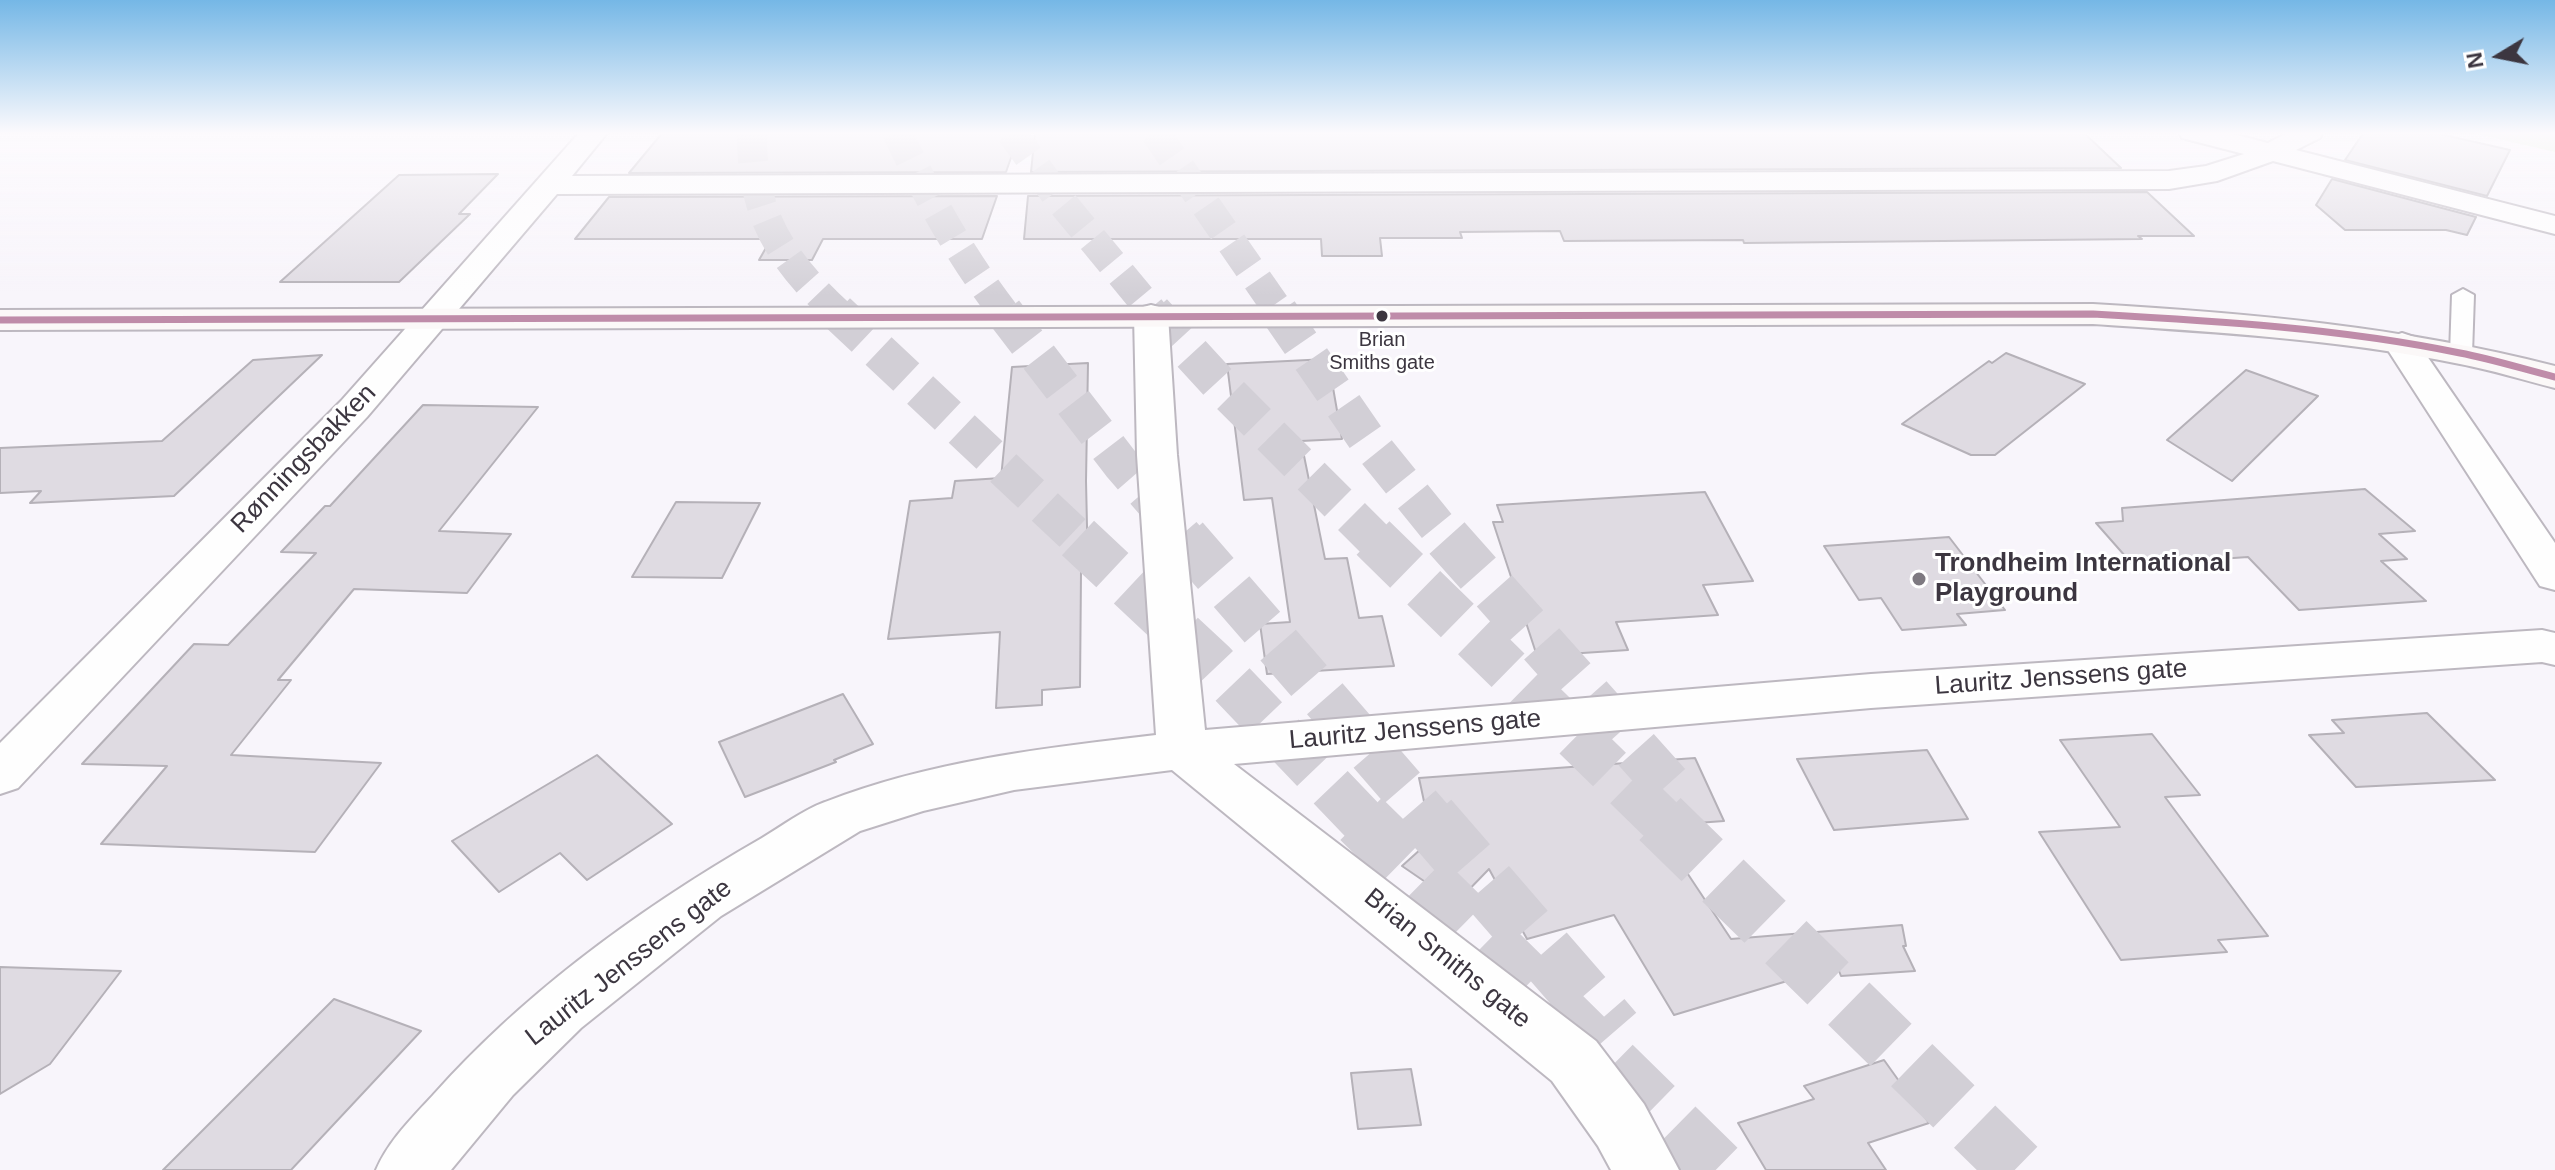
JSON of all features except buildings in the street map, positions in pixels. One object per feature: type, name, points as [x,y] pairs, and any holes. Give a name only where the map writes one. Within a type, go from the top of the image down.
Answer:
[{"type":"street","name":"Rønningsbakken","points":[[0,775],[354,409],[549,187]]},
{"type":"street","points":[[2404,187],[2555,225]]},
{"type":"street","points":[[0,320],[2093,314],[2276,328],[2402,344],[2461,354],[2555,377]]},
{"type":"street","points":[[1151,315],[1157,455],[1182,750]]},
{"type":"street","points":[[2402,344],[2555,576]]},
{"type":"street","name":"Lauritz Jenssens gate","points":[[409,1170],[491,1075],[560,1010],[701,900],[841,817],[921,792],[1014,771],[1182,750],[1886,690],[2542,646],[2555,649]]},
{"type":"street","name":"Brian Smiths gate","points":[[1182,750],[1574,1061],[1621,1125],[1646,1170]]},
{"type":"lane","points":[[2461,354],[2463,295]]},
{"type":"tunnel","points":[[757,187],[773,233],[785,254],[839,314]]},
{"type":"tunnel","points":[[925,187],[974,271],[1005,314]]},
{"type":"tunnel","points":[[1050,187],[1154,314]]},
{"type":"tunnel","points":[[1193,187],[1281,314]]},
{"type":"tunnel","points":[[837,312],[1080,540]]},
{"type":"tunnel","points":[[1004,312],[1121,464],[1187,540]]},
{"type":"tunnel","points":[[1153,312],[1222,387],[1373,538]]},
{"type":"tunnel","points":[[1279,312],[1368,441],[1448,540]]},
{"type":"tunnel","points":[[1078,538],[1213,664],[1362,820]]},
{"type":"tunnel","points":[[1185,538],[1431,821]]},
{"type":"tunnel","points":[[1373,538],[1662,821]]},
{"type":"tunnel","points":[[1447,538],[1683,802]]},
{"type":"tunnel","points":[[1429,819],[1614,1032]]},
{"type":"tunnel","points":[[1660,819],[2019,1170]]},
{"type":"tunnel","points":[[1362,820],[1718,1170]]},
{"type":"transit line","points":[[0,320],[2093,314],[2231,323],[2369,338],[2460,353],[2555,377]]},
{"type":"place","name":"Brian Smiths gate","points":[[1382,316]]},
{"type":"place","name":"Trondheim International Playground","points":[[1919,579]]}]
